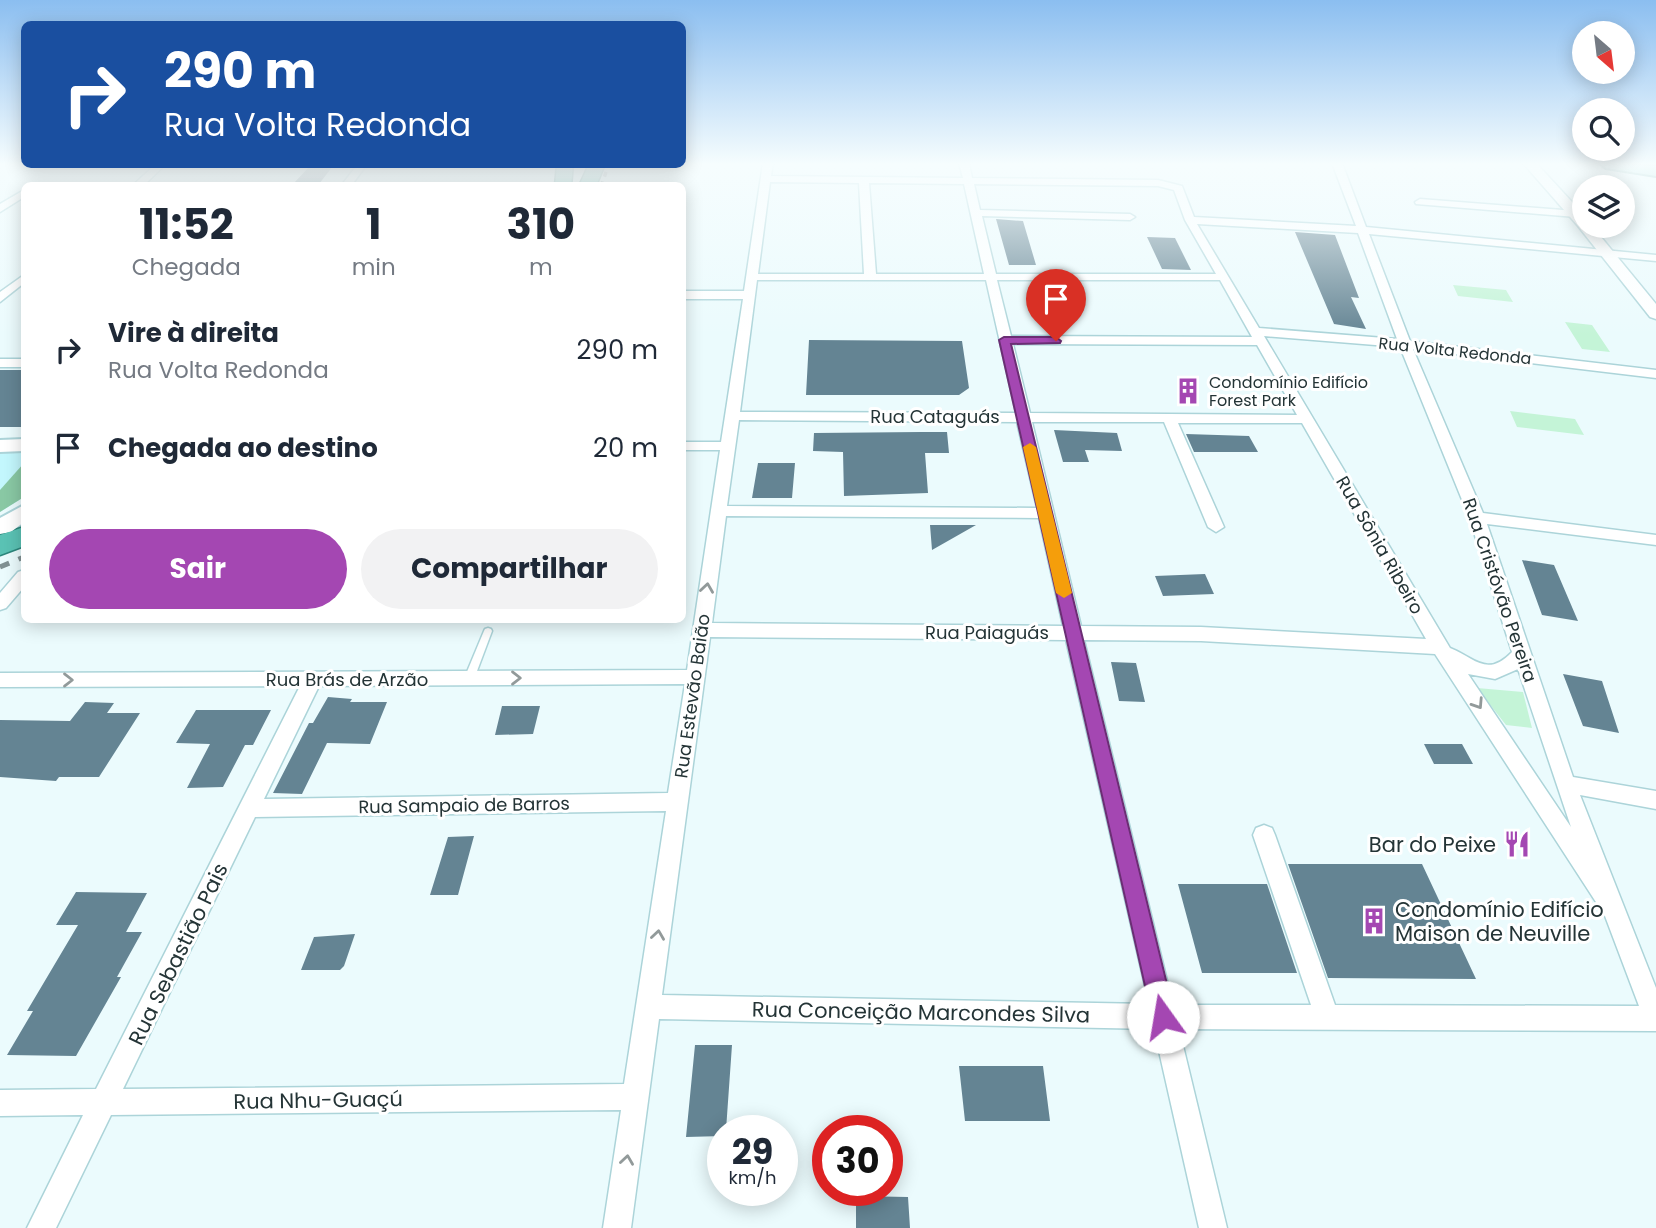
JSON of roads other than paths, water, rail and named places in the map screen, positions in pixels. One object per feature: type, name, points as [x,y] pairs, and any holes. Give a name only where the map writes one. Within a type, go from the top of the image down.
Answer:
[{"type":"main road","points":[[0,446],[21,446]]},
{"type":"street","name":"Rua Estevão Baião","points":[[617,1228],[760,220]]},
{"type":"street","points":[[867,220],[870,276]]},
{"type":"street","points":[[977,220],[1213,1228]]},
{"type":"street","name":"Rua Sônia Ribeiro","points":[[1190,220],[1440,647],[1613,909]]},
{"type":"street","points":[[1195,220],[1361,230],[1656,258]]},
{"type":"street","name":"Rua Cristóvão Pereira","points":[[1358,220],[1405,344],[1477,517],[1565,784],[1656,1019]]},
{"type":"street","points":[[1595,238],[1656,314]]},
{"type":"street","points":[[752,277],[1223,277]]},
{"type":"street","points":[[1,296],[21,280]]},
{"type":"street","points":[[1,296],[21,295]]},
{"type":"street","points":[[686,295],[749,295]]},
{"type":"street","name":"Rua Volta Redonda","points":[[1004,340],[1257,336],[1405,344],[1656,374]]},
{"type":"street","points":[[0,363],[21,363]]},
{"type":"street","name":"Rua Cataguás","points":[[732,416],[1306,419]]},
{"type":"street","points":[[1170,418],[1216,527]]},
{"type":"street","points":[[686,446],[727,446]]},
{"type":"street","points":[[717,511],[1045,513]]},
{"type":"street","points":[[1477,517],[1656,540]]},
{"type":"street","points":[[0,604],[21,580]]},
{"type":"street","name":"Rua Paiaguás","points":[[701,630],[1200,634],[1440,647]]},
{"type":"street","points":[[1440,647],[1464,666],[1485,671],[1507,669],[1521,654]]},
{"type":"street","name":"Rua Brás de Arzão","points":[[0,680],[694,677]]},
{"type":"street","name":"Rua Sebastião Pais","points":[[41,1228],[313,679]]},
{"type":"street","points":[[1565,784],[1656,800]]},
{"type":"street","name":"Rua Sampaio de Barros","points":[[250,808],[677,802]]},
{"type":"street","points":[[1264,835],[1326,1017]]},
{"type":"street","name":"Rua Conceição Marcondes Silva","points":[[649,1007],[1163,1017],[1656,1019]]},
{"type":"street","name":"Rua Nhu-Guaçú","points":[[0,1103],[636,1097]]},
{"type":"lane","points":[[469,679],[488,631]]},
{"type":"railway","points":[[0,567],[21,558]]},
{"type":"place","name":"Condomínio Edifício Forest Park","points":[[1188,391]]},
{"type":"place","name":"Bar do Peixe","points":[[1517,844]]},
{"type":"place","name":"Condomínio Edifício Maison de Neuville","points":[[1374,921]]}]
